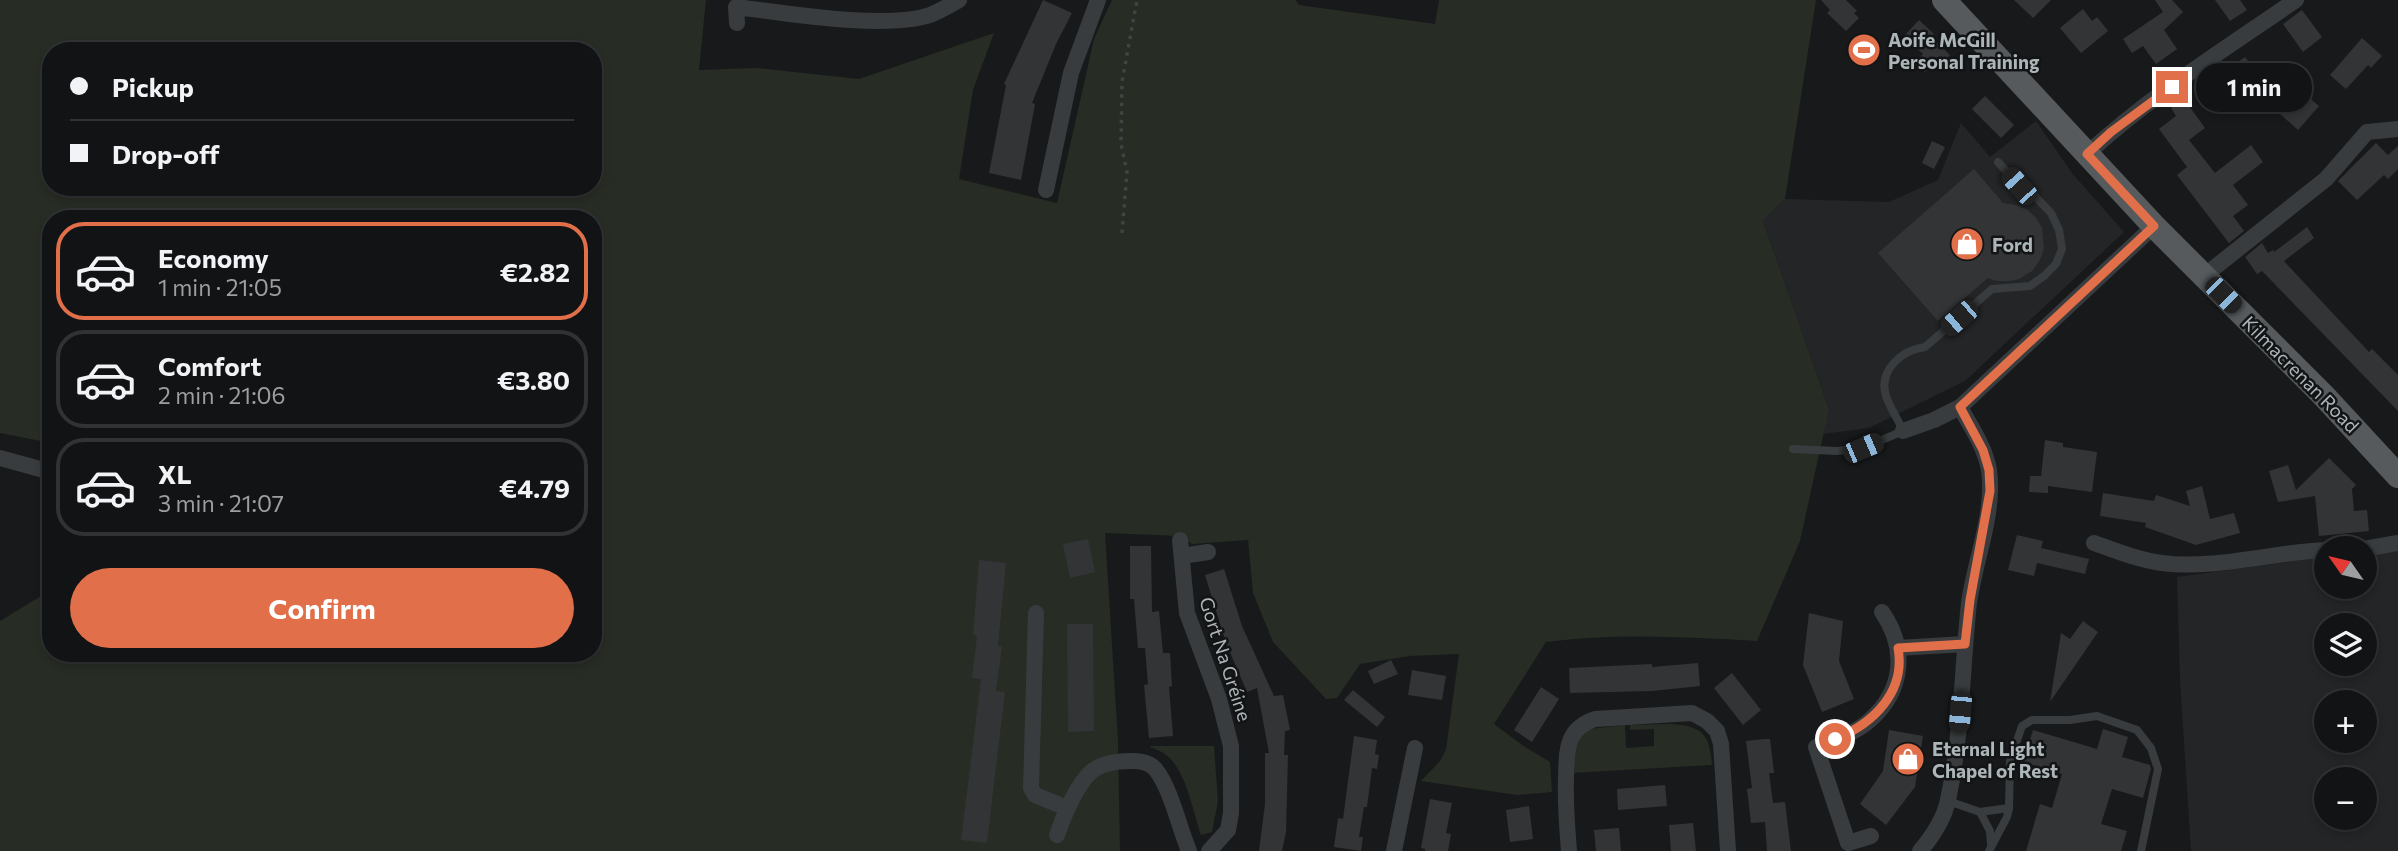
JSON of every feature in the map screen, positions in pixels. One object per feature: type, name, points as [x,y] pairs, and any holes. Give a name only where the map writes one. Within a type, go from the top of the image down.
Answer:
[{"type":"main road","name":"Kilmacrenan Road","points":[[1944,0],[2154,226],[2324,396],[2398,475]]},
{"type":"street","points":[[737,23],[736,6],[841,18],[909,19],[930,15],[959,0]]},
{"type":"street","points":[[1046,190],[1071,73],[1098,0]]},
{"type":"street","points":[[2087,154],[2111,132],[2192,72],[2296,0]]},
{"type":"street","points":[[2204,276],[2326,179],[2367,132],[2398,129]]},
{"type":"street","points":[[1903,431],[1960,407],[2154,226]]},
{"type":"street","points":[[1920,851],[1937,827],[1948,801],[1956,758],[1970,600],[1990,491],[1989,470],[1983,450],[1960,407]]},
{"type":"street","points":[[0,458],[42,470]]},
{"type":"street","points":[[2094,543],[2161,563],[2188,565],[2314,550]]},
{"type":"street","points":[[2377,547],[2398,543]]},
{"type":"street","name":"Gort Na Gréine","points":[[1208,552],[1181,548],[1187,613],[1219,699],[1231,746],[1231,813],[1228,830],[1209,851]]},
{"type":"street","points":[[1871,836],[1849,843],[1816,747],[1854,731],[1870,720],[1885,703],[1897,679],[1900,660],[1898,648],[1892,626],[1882,612]]},
{"type":"street","points":[[1036,613],[1031,788],[1035,795],[1067,808]]},
{"type":"street","points":[[1898,648],[1965,644]]},
{"type":"street","points":[[1569,851],[1565,805],[1566,758],[1567,747],[1578,728],[1595,719],[1692,713],[1707,721],[1717,732],[1721,744],[1728,851]]},
{"type":"street","points":[[1394,851],[1415,748]]},
{"type":"street","points":[[1057,835],[1067,808],[1090,772],[1121,761],[1140,761],[1154,767],[1164,781],[1189,851]]},
{"type":"lane","points":[[1793,449],[1837,451],[1863,448],[1903,431],[1885,393],[1891,365],[1901,354],[1914,348],[1925,347],[1992,289],[2030,286],[2056,264],[2062,249],[2059,230],[2051,213],[2030,191],[2019,186],[1998,162]]},
{"type":"lane","points":[[1990,849],[2007,817],[2010,761],[2022,726],[2032,720],[2070,720],[2097,716],[2137,730],[2151,748],[2158,769],[2141,851]]},
{"type":"lane","points":[[1948,801],[1980,812],[2009,808]]},
{"type":"lane","points":[[1980,812],[1990,831],[1990,849]]},
{"type":"path","points":[[1122,233],[1127,172],[1121,144],[1122,82],[1137,0]]},
{"type":"shaded area","points":[[0,0],[706,0],[699,70],[758,68],[859,79],[994,33],[973,90],[959,179],[1057,203],[1094,39],[1112,0],[1295,0],[1299,5],[1435,24],[1439,0],[1816,0],[1785,199],[1763,221],[1829,409],[1800,541],[1757,641],[1625,637],[1546,642],[1494,724],[1550,762],[1552,792],[1517,795],[1421,781],[1440,761],[1446,749],[1459,654],[1410,656],[1360,664],[1337,698],[1326,699],[1273,642],[1253,593],[1248,540],[1192,544],[1180,536],[1105,533],[1118,741],[1120,851],[0,851],[0,621],[42,595],[42,662],[602,662],[602,210],[42,210],[42,441],[0,433]]},
{"type":"shaded area","points":[[2036,121],[2072,173],[2124,232],[1965,381],[1869,428],[1823,434],[1829,409],[1763,221],[1785,199],[1889,202],[1938,180],[1961,123],[1990,157]]},
{"type":"shaded area","points":[[2398,548],[2398,851],[2191,851],[2180,680],[2177,577],[2314,559],[2314,599],[2377,599],[2377,550]]},
{"type":"shaded area","points":[[1671,724],[1697,729],[1702,733],[1709,745],[1712,765],[1571,773],[1572,759],[1580,735],[1589,729],[1625,725],[1626,748],[1654,746],[1654,729],[1630,730],[1630,725]]},
{"type":"shaded area","points":[[1151,746],[1214,746],[1218,801],[1212,832],[1201,835],[1184,780],[1172,761]]},
{"type":"building","points":[[1043,0],[1072,13],[1032,103],[1035,104],[1021,180],[989,173],[1006,85],[1004,84]]},
{"type":"building","points":[[1821,0],[1846,0],[1857,11],[1854,13],[1859,18],[1846,31],[1827,13],[1830,10]]},
{"type":"building","points":[[2014,0],[2051,0],[2033,18]]},
{"type":"building","points":[[2155,0],[2172,0],[2183,12],[2164,30],[2177,49],[2156,64],[2143,46],[2132,53],[2123,39],[2163,12]]},
{"type":"building","points":[[2215,0],[2240,0],[2247,10],[2230,21]]},
{"type":"building","points":[[2083,9],[2092,21],[2097,17],[2108,31],[2081,53],[2060,28]]},
{"type":"building","points":[[2302,10],[2322,37],[2303,52],[2283,24]]},
{"type":"building","points":[[1919,20],[1934,34],[1931,37],[1950,55],[1937,69],[1932,65],[1925,72],[1914,63],[1923,54],[1904,36]]},
{"type":"building","points":[[2362,38],[2382,56],[2371,68],[2368,65],[2346,89],[2330,75]]},
{"type":"building","points":[[2245,57],[2265,84],[2247,97],[2227,70]]},
{"type":"building","points":[[2301,91],[2319,106],[2298,130],[2280,114]]},
{"type":"building","points":[[1985,96],[2014,125],[2001,138],[1972,109]]},
{"type":"building","points":[[2184,99],[2205,128],[2189,140],[2215,173],[2251,145],[2263,162],[2233,185],[2248,205],[2233,216],[2244,231],[2229,243],[2177,175],[2187,167],[2159,129],[2176,116],[2171,108]]},
{"type":"building","points":[[1932,141],[1945,147],[1934,169],[1922,163]]},
{"type":"building","points":[[2376,143],[2388,155],[2398,146],[2398,169],[2388,179],[2384,175],[2357,200],[2338,181]]},
{"type":"building","name":"Ford","points":[[1974,169],[2003,203],[2028,210],[2036,218],[2042,228],[2044,249],[2032,271],[2010,281],[1988,278],[1938,321],[1878,253]]},
{"type":"building","points":[[2307,227],[2314,238],[2284,261],[2369,352],[2372,349],[2398,375],[2398,411],[2262,271],[2257,274],[2245,257],[2262,243],[2268,253],[2273,250],[2274,252]]},
{"type":"building","points":[[2045,440],[2063,443],[2063,447],[2097,452],[2092,492],[2048,486],[2048,493],[2029,492],[2030,476],[2041,476]]},
{"type":"building","points":[[2329,458],[2356,485],[2352,489],[2354,511],[2367,510],[2369,531],[2319,536],[2315,496],[2278,502],[2269,471],[2288,465],[2296,490]]},
{"type":"building","points":[[2202,486],[2210,519],[2234,513],[2240,533],[2196,545],[2145,527],[2146,523],[2100,516],[2103,493],[2154,501],[2156,495],[2190,506],[2186,491]]},
{"type":"building","points":[[2017,535],[2043,541],[2041,548],[2089,559],[2085,574],[2037,563],[2034,576],[2008,570]]},
{"type":"building","points":[[1088,539],[1095,572],[1070,578],[1063,544]]},
{"type":"building","points":[[1130,546],[1151,546],[1152,612],[1159,611],[1163,653],[1170,653],[1172,686],[1169,687],[1173,736],[1149,738],[1144,685],[1148,684],[1145,648],[1138,648],[1134,599],[1130,599]]},
{"type":"building","points":[[979,560],[1006,563],[998,646],[1002,647],[996,691],[1005,692],[987,843],[961,840],[981,679],[972,678],[977,636],[973,635]]},
{"type":"building","points":[[1224,569],[1242,626],[1274,696],[1283,695],[1290,730],[1285,731],[1284,755],[1288,755],[1286,832],[1282,851],[1259,851],[1265,804],[1265,753],[1269,753],[1257,688],[1247,692],[1226,643],[1205,575]]},
{"type":"building","points":[[1809,613],[1843,621],[1839,661],[1854,699],[1822,712],[1803,665]]},
{"type":"building","points":[[2083,621],[2098,632],[2050,702],[2061,633],[2070,639]]},
{"type":"building","points":[[1067,624],[1093,624],[1094,731],[1068,732]]},
{"type":"building","points":[[1391,660],[1398,674],[1374,684],[1368,671]]},
{"type":"building","points":[[1698,663],[1700,686],[1652,691],[1570,693],[1569,668],[1652,664],[1652,667]]},
{"type":"building","points":[[1412,670],[1446,676],[1442,700],[1408,695]]},
{"type":"building","points":[[1732,673],[1761,710],[1743,725],[1714,688]]},
{"type":"building","points":[[1541,687],[1559,699],[1532,742],[1514,730]]},
{"type":"building","points":[[1353,690],[1385,717],[1377,727],[1344,700]]},
{"type":"building","points":[[2103,729],[2128,737],[2122,757],[2150,765],[2151,769],[2143,798],[2112,789],[2101,824],[2127,831],[2121,851],[2026,851],[2040,804],[2052,808],[2062,774],[2023,762],[2033,730],[2097,749]]},
{"type":"building","points":[[1889,730],[1923,736],[1915,787],[1886,825],[1860,804],[1883,771]]},
{"type":"building","points":[[1354,736],[1377,740],[1375,754],[1379,755],[1377,769],[1372,768],[1367,807],[1364,807],[1359,837],[1363,837],[1361,851],[1334,847],[1338,818],[1343,819]]},
{"type":"building","points":[[1770,739],[1774,773],[1769,773],[1773,803],[1785,802],[1791,851],[1767,851],[1765,822],[1751,823],[1747,789],[1752,788],[1746,741]]},
{"type":"building","points":[[1665,785],[1667,806],[1618,810],[1617,789]]},
{"type":"building","points":[[1430,799],[1452,803],[1446,833],[1451,834],[1448,851],[1425,851],[1421,848]]},
{"type":"building","points":[[1529,806],[1533,839],[1510,842],[1506,810]]},
{"type":"building","points":[[1693,823],[1696,851],[1671,851],[1669,825]]},
{"type":"building","points":[[1619,828],[1621,851],[1596,851],[1594,830]]},
{"type":"place","name":"Aoife McGill Personal Training","points":[[1864,50]]},
{"type":"place","name":"Ford","points":[[1967,244]]},
{"type":"place","name":"Eternal Light Chapel of Rest","points":[[1908,759]]},
{"type":"route","points":[[1835,739],[1870,720],[1885,703],[1897,679],[1900,660],[1898,648],[1965,644],[1975,568],[1990,491],[1989,470],[1983,450],[1960,407],[2154,226],[2087,154],[2111,132],[2172,87]]}]
